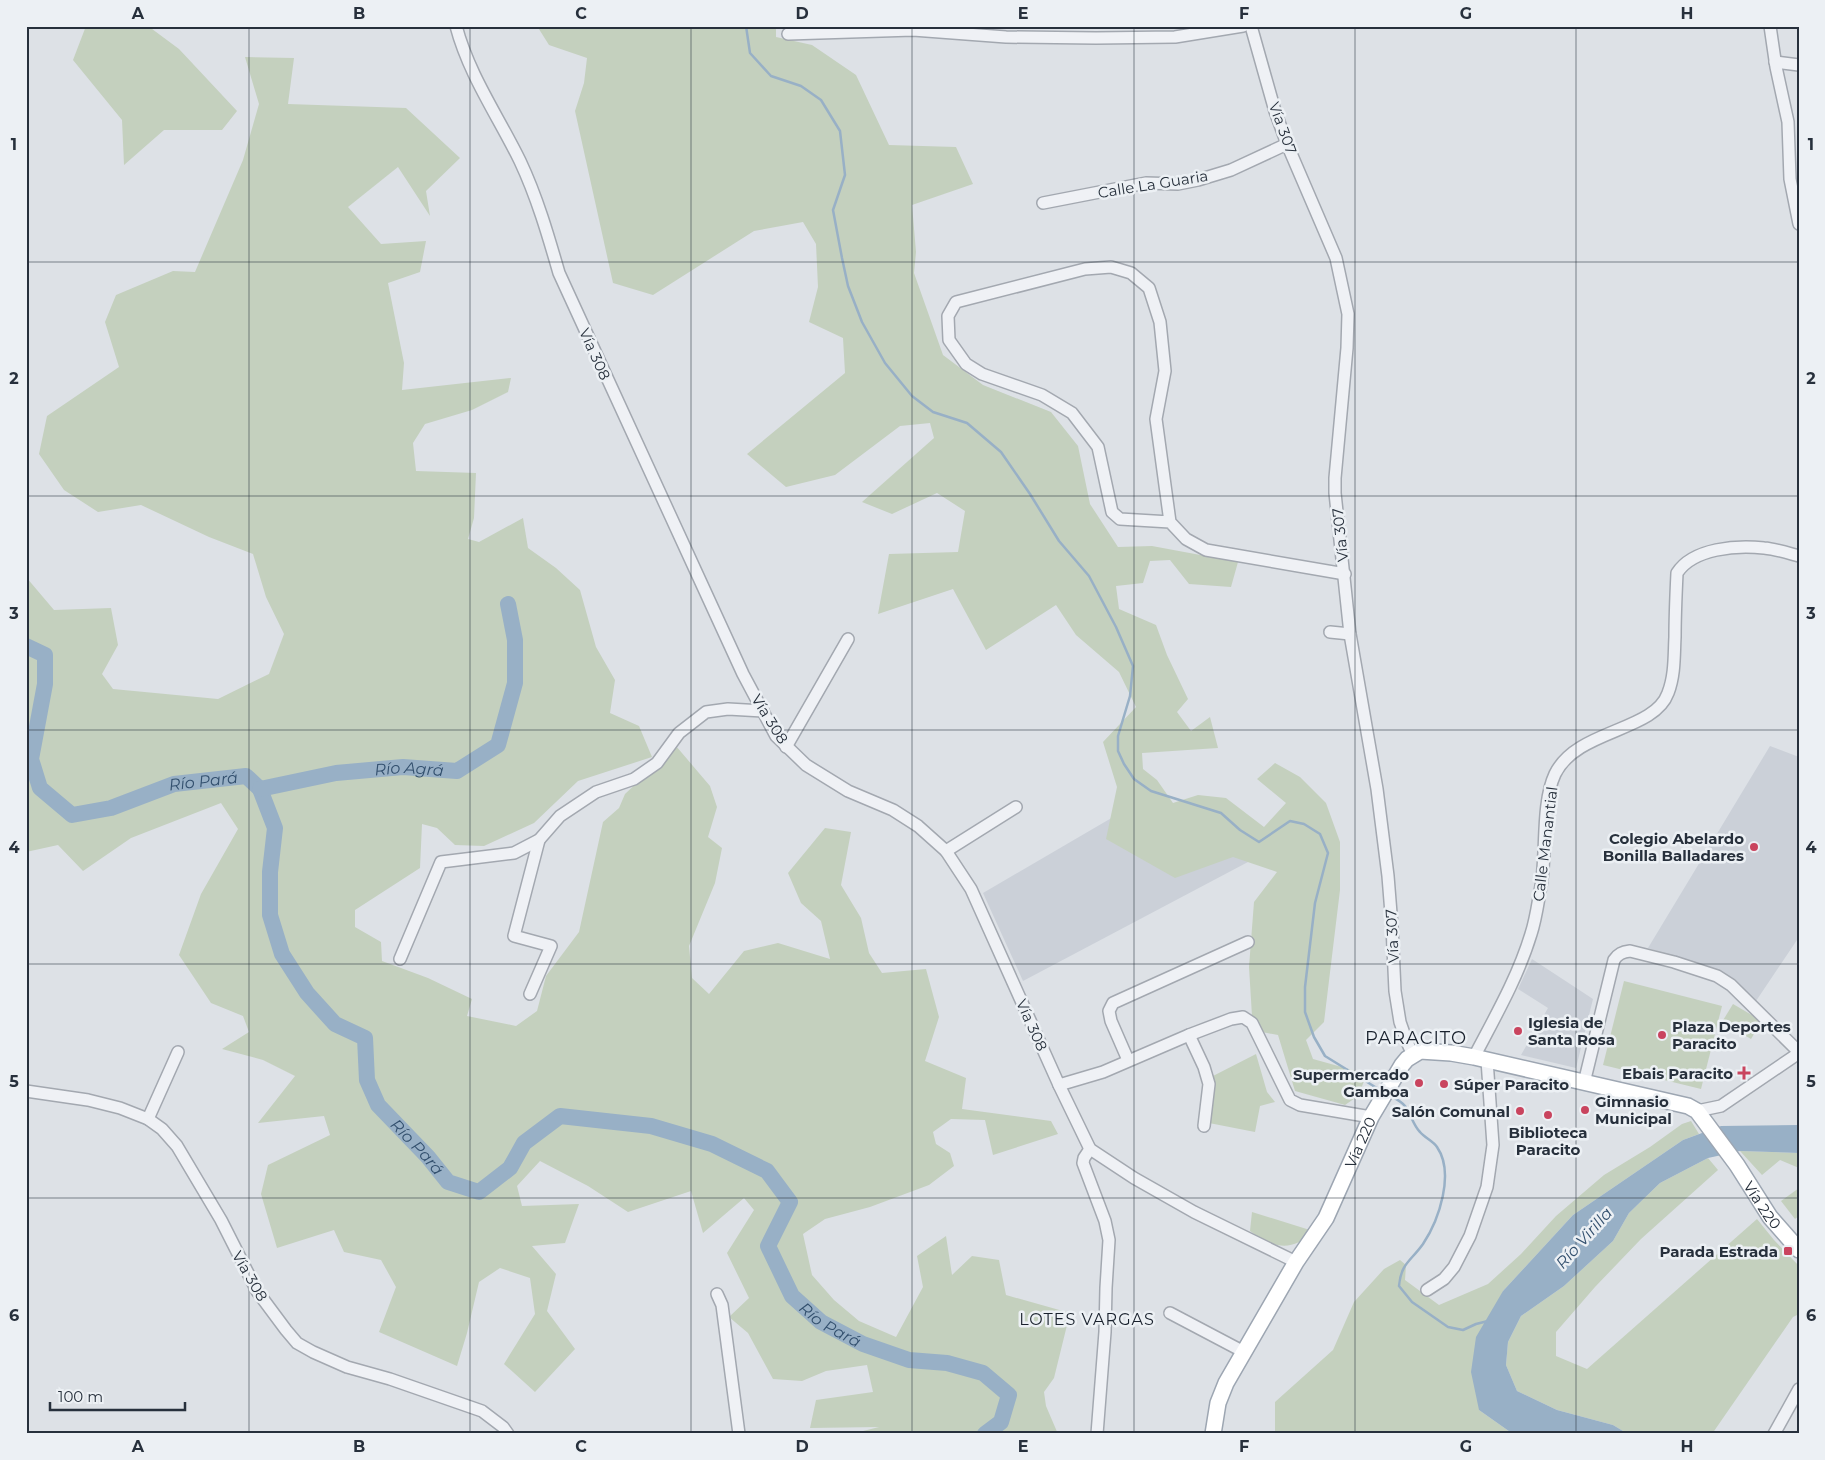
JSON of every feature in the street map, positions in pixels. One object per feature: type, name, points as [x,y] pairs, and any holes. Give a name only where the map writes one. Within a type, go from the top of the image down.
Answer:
[{"type":"main road","points":[[1413,1055],[1420,1051],[1428,1051],[1481,1059],[1688,1106],[1700,1114]]},
{"type":"main road","name":"Vía 220","points":[[1213,1434],[1218,1403],[1226,1383],[1296,1262],[1326,1218],[1379,1100],[1402,1066],[1413,1055]]},
{"type":"main road","name":"Vía 220","points":[[1700,1114],[1737,1165],[1770,1217],[1799,1250]]},
{"type":"street","name":"Vía 308","points":[[456,26],[473,72],[520,161],[540,209],[559,273],[743,674],[776,736],[806,765],[819,774],[848,791],[893,810],[918,826],[946,851],[971,890],[1059,1086],[1090,1149]]},
{"type":"street","points":[[788,34],[913,30],[1006,37],[1174,37],[1243,26]]},
{"type":"street","name":"Vía 307","points":[[1251,26],[1275,111],[1287,144],[1336,258],[1348,314],[1347,348],[1334,478],[1350,634],[1377,789],[1392,926],[1395,991],[1400,1022],[1413,1055]]},
{"type":"street","points":[[1770,26],[1775,62],[1788,122],[1790,179],[1799,224]]},
{"type":"street","points":[[1775,62],[1799,65]]},
{"type":"street","name":"Calle La Guaria","points":[[1043,203],[1146,183],[1178,184],[1198,180],[1231,170],[1287,144]]},
{"type":"street","points":[[1170,522],[1120,519],[1112,512],[1098,447],[1072,413],[1042,395],[982,374],[966,364],[949,340],[948,316],[956,302],[1086,269],[1111,267],[1131,273],[1149,288],[1160,322],[1165,371],[1156,419],[1170,522],[1186,540],[1206,550],[1344,574]]},
{"type":"street","name":"Calle Manantial","points":[[1481,1059],[1532,933],[1544,861],[1548,800],[1554,776],[1571,753],[1596,739],[1649,716],[1662,706],[1668,694],[1674,673],[1676,573],[1687,561],[1709,552],[1743,547],[1766,548],[1799,556]]},
{"type":"street","points":[[1330,632],[1350,634]]},
{"type":"street","points":[[786,747],[848,639]]},
{"type":"street","points":[[400,958],[442,862],[514,854],[539,840],[560,816],[596,792],[634,779],[658,763],[679,733],[706,712],[728,709],[763,711]]},
{"type":"street","points":[[946,851],[1016,807]]},
{"type":"street","points":[[530,994],[551,946],[514,936],[539,840]]},
{"type":"street","points":[[1128,1060],[1110,1021],[1109,1011],[1114,1003],[1248,942]]},
{"type":"street","points":[[1584,1083],[1614,960],[1624,951],[1630,951],[1674,962],[1702,970],[1732,985],[1799,1052],[1720,1106],[1700,1114]]},
{"type":"street","points":[[1059,1086],[1103,1072],[1189,1035],[1231,1019],[1243,1017],[1252,1023],[1290,1100],[1300,1105],[1371,1117]]},
{"type":"street","points":[[1189,1035],[1204,1067],[1209,1084],[1204,1126]]},
{"type":"street","points":[[148,1119],[178,1052]]},
{"type":"street","points":[[1427,1290],[1444,1279],[1454,1268],[1470,1236],[1488,1187],[1493,1145],[1481,1059]]},
{"type":"street","name":"Vía 308","points":[[26,1091],[88,1100],[120,1108],[148,1119],[162,1129],[177,1146],[221,1220],[257,1291],[297,1343],[347,1367],[390,1378],[482,1411],[508,1434]]},
{"type":"street","points":[[1097,1434],[1105,1332],[1109,1240],[1105,1221],[1083,1163],[1090,1149],[1134,1178],[1194,1212],[1296,1262]]},
{"type":"street","points":[[717,1294],[722,1305],[739,1434]]},
{"type":"street","points":[[1170,1313],[1244,1352]]},
{"type":"street","points":[[1774,1434],[1799,1389]]},
{"type":"shaded area","name":"Colegio Abelardo Bonilla Balladares","points":[[1770,746],[1799,757],[1799,937],[1756,1001],[1731,979],[1709,968],[1648,948]]},
{"type":"shaded area","points":[[1144,799],[1265,853],[1023,981],[983,893]]},
{"type":"shaded area","points":[[1532,959],[1593,999],[1576,1068],[1521,1055],[1548,1008],[1518,989]]},
{"type":"green space","points":[[86,26],[148,26],[179,49],[237,111],[222,130],[164,130],[124,165],[122,120],[73,60]]},
{"type":"green space","points":[[537,26],[776,26],[776,37],[812,45],[856,75],[889,145],[956,147],[973,184],[912,205],[916,252],[914,273],[943,355],[983,385],[1051,412],[1078,446],[1090,504],[1118,547],[1152,546],[1238,562],[1231,587],[1189,584],[1170,560],[1150,561],[1143,583],[1116,586],[1119,609],[1156,625],[1167,655],[1188,699],[1177,712],[1191,731],[1210,717],[1218,748],[1142,753],[1143,769],[1157,780],[1173,803],[1198,795],[1226,798],[1264,827],[1286,803],[1257,779],[1275,763],[1300,777],[1326,803],[1340,842],[1340,890],[1324,1022],[1306,1040],[1313,1059],[1367,1074],[1358,1096],[1345,1105],[1295,1091],[1278,1035],[1262,1032],[1252,1016],[1249,967],[1254,902],[1277,872],[1233,857],[1175,878],[1106,839],[1117,787],[1103,742],[1136,707],[1119,672],[1076,635],[1056,605],[986,650],[953,589],[878,614],[889,554],[958,552],[965,511],[937,493],[892,514],[862,502],[934,438],[930,423],[900,426],[835,475],[786,487],[747,454],[845,373],[843,338],[809,322],[818,287],[816,244],[803,222],[754,231],[653,295],[613,283],[575,111],[584,83],[587,58],[549,45]]},
{"type":"green space","points":[[245,57],[294,58],[288,104],[406,108],[460,158],[426,191],[430,216],[398,167],[348,207],[381,244],[426,241],[420,272],[388,283],[404,363],[402,390],[511,378],[508,392],[472,410],[425,424],[413,443],[416,471],[476,473],[474,518],[468,539],[479,542],[523,518],[528,548],[556,568],[580,590],[596,647],[615,680],[610,713],[639,726],[652,757],[578,781],[534,823],[484,846],[455,845],[437,828],[422,824],[420,868],[355,910],[355,927],[381,942],[382,961],[428,978],[472,999],[467,1016],[516,1026],[537,1011],[546,976],[579,932],[603,822],[619,808],[625,794],[676,746],[710,786],[717,807],[708,837],[722,848],[715,883],[689,946],[692,978],[709,994],[744,951],[778,943],[830,959],[821,921],[801,903],[788,873],[825,828],[851,832],[841,885],[861,918],[869,953],[882,973],[926,969],[939,1017],[925,1061],[966,1078],[962,1109],[1051,1121],[1058,1134],[993,1155],[985,1120],[951,1119],[933,1132],[936,1144],[950,1153],[954,1166],[929,1185],[870,1207],[825,1219],[803,1234],[812,1275],[834,1300],[859,1321],[896,1337],[923,1287],[917,1256],[946,1236],[952,1275],[972,1256],[999,1260],[1006,1295],[1070,1313],[1054,1378],[1044,1392],[1046,1406],[1058,1434],[851,1434],[879,1427],[810,1428],[816,1400],[873,1392],[867,1365],[826,1371],[802,1381],[773,1379],[748,1333],[729,1317],[749,1298],[727,1253],[754,1210],[744,1198],[703,1233],[691,1191],[628,1212],[588,1186],[540,1161],[517,1186],[522,1206],[579,1204],[565,1243],[532,1246],[556,1274],[547,1311],[575,1349],[535,1392],[504,1364],[535,1314],[530,1278],[500,1268],[479,1282],[457,1366],[379,1332],[396,1287],[381,1260],[344,1252],[334,1230],[277,1248],[261,1194],[268,1165],[330,1135],[324,1116],[258,1123],[295,1076],[263,1060],[222,1049],[249,1032],[243,1016],[211,1003],[179,955],[201,894],[238,829],[221,803],[131,838],[83,871],[58,845],[26,852],[26,577],[54,610],[111,608],[118,645],[102,674],[113,689],[218,699],[269,674],[284,634],[266,597],[253,554],[209,537],[141,505],[98,512],[64,490],[39,454],[47,416],[119,367],[105,322],[116,295],[173,271],[195,272],[243,160],[259,104]]},
{"type":"green space","name":"Plaza Deportes Paracito","points":[[1624,981],[1722,1006],[1701,1089],[1603,1065]]},
{"type":"green space","points":[[1733,1004],[1762,1021],[1751,1039],[1722,1022]]},
{"type":"green space","points":[[1256,1054],[1267,1092],[1275,1102],[1260,1106],[1255,1132],[1209,1123],[1213,1076]]},
{"type":"green space","points":[[1691,1121],[1699,1134],[1683,1140],[1573,1215],[1503,1291],[1479,1410],[1513,1434],[1275,1434],[1275,1402],[1333,1350],[1354,1302],[1384,1269],[1400,1260],[1406,1265],[1405,1280],[1439,1305],[1488,1284],[1521,1254],[1556,1216],[1604,1175],[1650,1147],[1682,1124]]},
{"type":"green space","points":[[1740,1151],[1799,1153],[1799,1168],[1780,1160],[1762,1175]]},
{"type":"green space","points":[[1708,1158],[1718,1170],[1641,1239],[1595,1287],[1556,1332],[1556,1356],[1587,1369],[1757,1219],[1799,1266],[1799,1314],[1793,1317],[1712,1434],[1628,1434],[1613,1425],[1557,1410],[1517,1391],[1506,1365],[1508,1342],[1521,1316],[1564,1286],[1613,1241],[1629,1213],[1660,1183]]},
{"type":"green space","points":[[1799,1188],[1799,1216],[1795,1219],[1781,1201]]},
{"type":"green space","points":[[1252,1212],[1313,1231],[1298,1243],[1282,1246],[1275,1244],[1258,1237],[1250,1231]]},
{"type":"water","name":"Río Virilla","points":[[1799,1125],[1799,1153],[1740,1151],[1708,1158],[1660,1183],[1629,1213],[1613,1241],[1564,1286],[1521,1316],[1508,1342],[1506,1365],[1517,1391],[1557,1410],[1613,1425],[1628,1434],[1513,1434],[1479,1410],[1471,1372],[1476,1337],[1503,1291],[1573,1215],[1683,1140],[1721,1126]]},
{"type":"waterway","points":[[746,26],[750,53],[771,76],[801,86],[821,100],[840,131],[845,175],[833,210],[842,258],[848,286],[862,322],[885,363],[912,396],[933,412],[967,423],[1001,452],[1059,541],[1089,576],[1116,627],[1133,666],[1130,696],[1118,736],[1118,751],[1134,779],[1151,791],[1221,813],[1240,830],[1259,842],[1290,821],[1304,824],[1320,834],[1328,853],[1315,903],[1305,987],[1305,1012],[1314,1037],[1325,1056],[1380,1090]]},
{"type":"waterway","name":"Río Agrá","points":[[260,789],[336,773],[403,767],[457,771],[498,745],[515,683],[515,640],[508,604]]},
{"type":"waterway","name":"Río Pará","points":[[26,646],[45,655],[45,684],[31,759],[40,788],[72,815],[111,808],[174,784],[246,776],[260,789],[275,828],[270,872],[270,915],[282,954],[307,993],[335,1024],[365,1038],[367,1080],[378,1105],[428,1157],[448,1182],[479,1192],[510,1168],[524,1143],[560,1116],[651,1126],[712,1144],[767,1171],[790,1202],[768,1246],[792,1296],[821,1322],[863,1344],[909,1360],[947,1363],[983,1373],[1009,1395],[1001,1422],[985,1434]]},
{"type":"waterway","points":[[1389,1095],[1403,1104],[1418,1129],[1437,1147],[1445,1170],[1445,1183],[1439,1210],[1423,1244],[1404,1267],[1399,1286],[1412,1302],[1448,1327],[1463,1330],[1488,1321]]},
{"type":"place","name":"Colegio Abelardo Bonilla Balladares","points":[[1754,847]]},
{"type":"place","name":"Iglesia de Santa Rosa","points":[[1518,1031]]},
{"type":"place","name":"Plaza Deportes Paracito","points":[[1662,1035]]},
{"type":"place","name":"Ebais Paracito","points":[[1744,1073]]},
{"type":"place","name":"Supermercado Gamboa","points":[[1419,1083]]},
{"type":"place","name":"Súper Paracito","points":[[1444,1084]]},
{"type":"place","name":"Gimnasio Municipal","points":[[1585,1110]]},
{"type":"place","name":"Salón Comunal","points":[[1520,1111]]},
{"type":"place","name":"Biblioteca Paracito","points":[[1548,1115]]},
{"type":"place","name":"Parada Estrada","points":[[1788,1251]]},
{"type":"district","name":"PARACITO","points":[[1416,1038]]},
{"type":"district","name":"LOTES VARGAS","points":[[1087,1319]]}]
